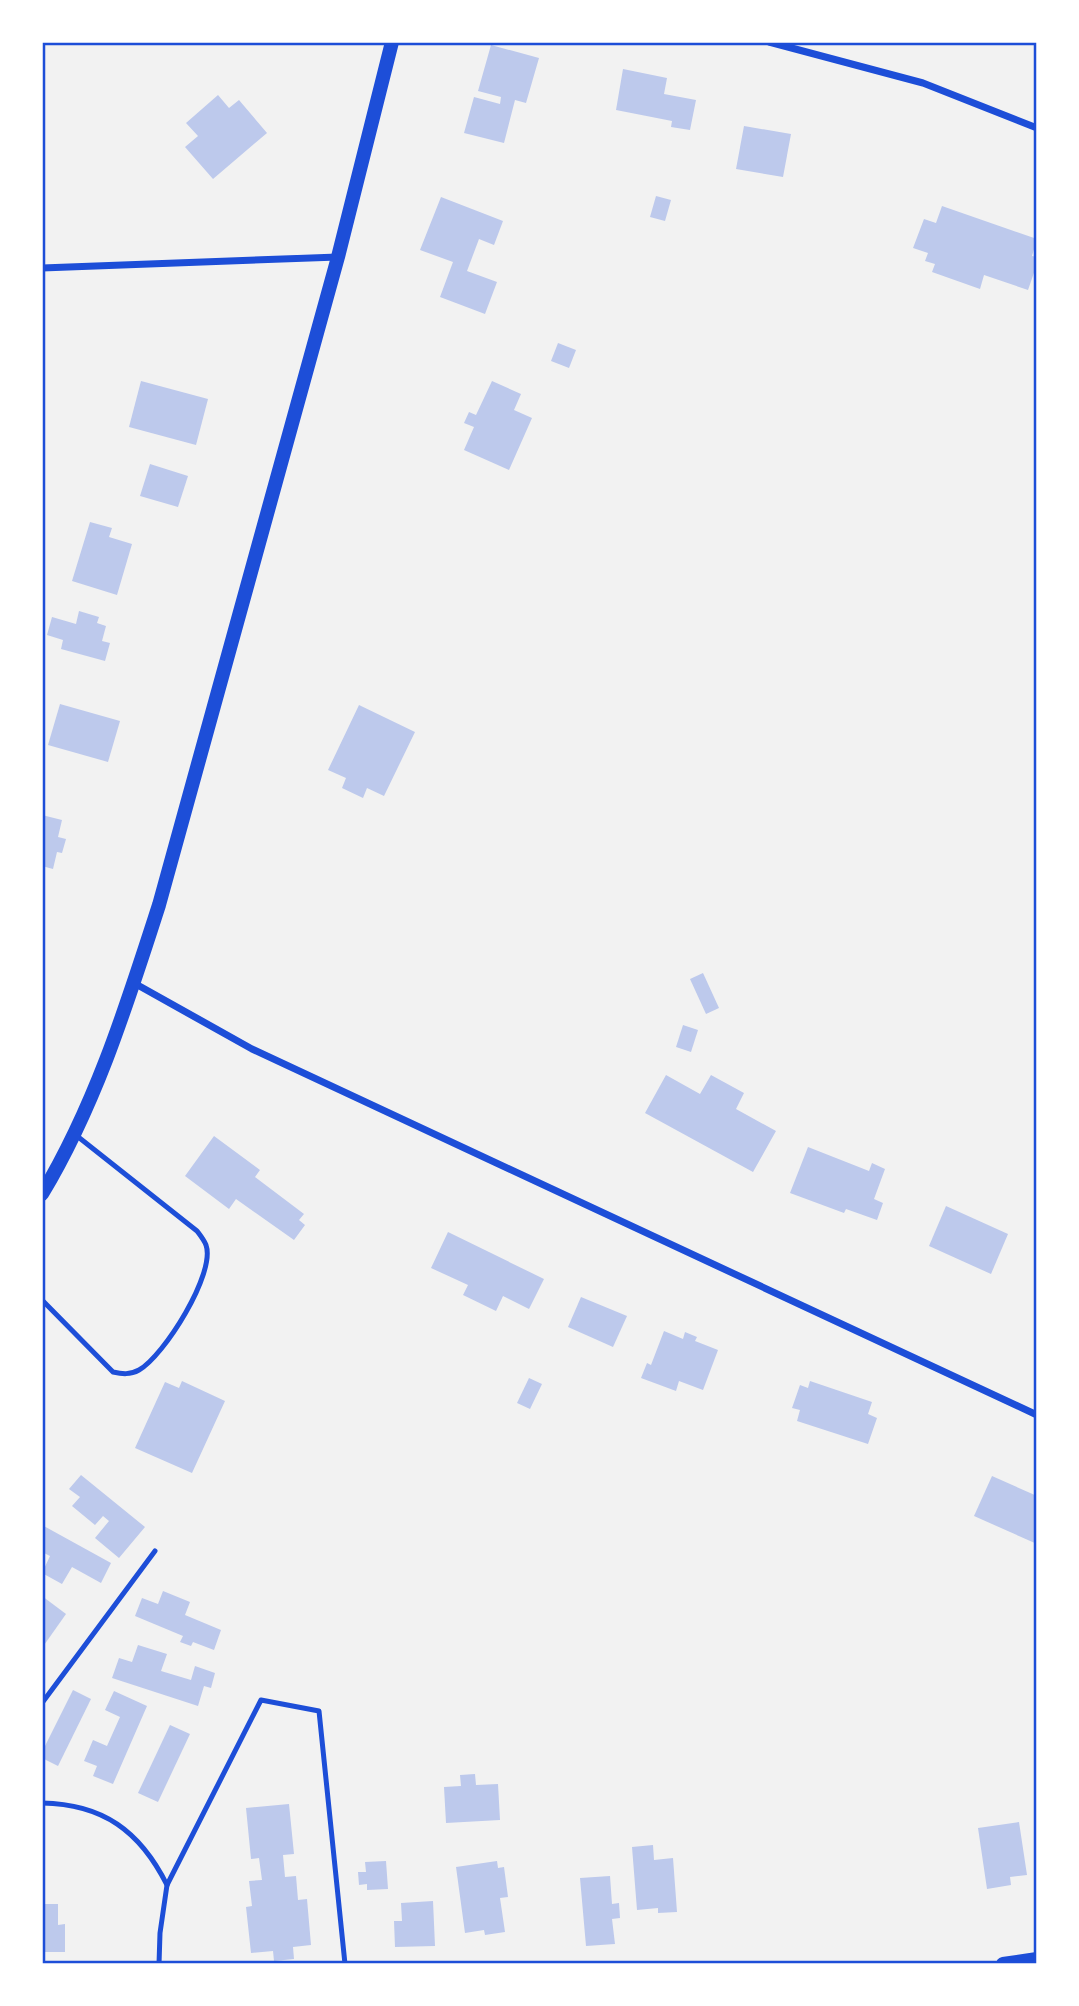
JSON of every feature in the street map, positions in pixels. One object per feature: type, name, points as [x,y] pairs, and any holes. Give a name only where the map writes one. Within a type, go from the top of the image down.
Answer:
[{"type":"main road","points":[[42,1194],[75,1134],[99,1079],[159,905],[338,257],[392,42]]},
{"type":"main road","points":[[1003,1964],[1037,1959]]},
{"type":"street","points":[[769,42],[923,83],[1037,128]]},
{"type":"street","points":[[42,268],[338,257]]},
{"type":"street","points":[[134,983],[252,1049],[1037,1415]]},
{"type":"lane","points":[[42,1300],[113,1372],[123,1375],[140,1370],[166,1345],[195,1294],[205,1269],[207,1246],[197,1231],[75,1134]]},
{"type":"lane","points":[[42,1703],[155,1551]]},
{"type":"lane","points":[[159,1964],[167,1885],[261,1700],[319,1711],[345,1964]]},
{"type":"lane","points":[[42,1803],[67,1803],[103,1815],[119,1824],[144,1848],[167,1885]]},
{"type":"building","points":[[491,45],[539,58],[526,103],[515,100],[504,143],[464,133],[474,97],[500,104],[501,97],[478,91]]},
{"type":"building","points":[[623,69],[667,78],[664,94],[696,100],[690,130],[671,127],[672,121],[616,110]]},
{"type":"building","points":[[218,95],[229,108],[239,100],[267,133],[213,179],[185,147],[198,136],[186,123]]},
{"type":"building","points":[[744,126],[791,134],[783,177],[736,169]]},
{"type":"building","points":[[656,196],[671,200],[665,221],[650,217]]},
{"type":"building","points":[[441,197],[503,221],[494,245],[479,239],[467,271],[497,282],[485,314],[440,297],[453,262],[420,250]]},
{"type":"building","points":[[942,206],[1037,239],[1032,256],[1037,257],[1037,264],[1028,290],[984,275],[980,289],[932,272],[935,264],[925,261],[928,253],[913,248],[924,219],[936,223]]},
{"type":"building","points":[[558,343],[576,350],[569,368],[551,361]]},
{"type":"building","points":[[141,381],[208,399],[196,445],[129,427]]},
{"type":"building","points":[[492,381],[521,394],[514,410],[532,418],[509,470],[464,450],[474,427],[464,423],[469,412],[476,415]]},
{"type":"building","points":[[150,464],[188,476],[178,507],[140,496]]},
{"type":"building","points":[[90,522],[112,528],[109,537],[132,544],[117,595],[72,581]]},
{"type":"building","points":[[79,611],[99,617],[97,623],[106,626],[102,641],[110,643],[105,661],[61,649],[63,640],[47,635],[52,617],[76,624]]},
{"type":"building","points":[[60,704],[120,721],[108,762],[48,745]]},
{"type":"building","points":[[359,705],[415,732],[384,796],[367,788],[363,798],[342,788],[346,778],[328,770]]},
{"type":"building","points":[[42,815],[62,820],[58,837],[66,839],[62,853],[57,852],[53,869],[42,866]]},
{"type":"building","points":[[703,973],[719,1008],[706,1014],[690,979]]},
{"type":"building","points":[[683,1025],[698,1030],[691,1052],[676,1047]]},
{"type":"building","points":[[666,1075],[700,1094],[711,1075],[744,1093],[736,1109],[776,1131],[753,1172],[645,1113]]},
{"type":"building","points":[[214,1136],[260,1170],[255,1177],[304,1214],[299,1220],[305,1225],[294,1240],[236,1199],[229,1209],[185,1176]]},
{"type":"building","points":[[808,1147],[869,1171],[872,1163],[885,1169],[874,1199],[883,1203],[877,1220],[846,1209],[844,1213],[790,1193]]},
{"type":"building","points":[[946,1206],[1008,1234],[991,1274],[929,1246]]},
{"type":"building","points":[[448,1232],[544,1279],[529,1309],[503,1296],[496,1311],[463,1295],[468,1285],[431,1268]]},
{"type":"building","points":[[581,1297],[627,1316],[613,1347],[568,1327]]},
{"type":"building","points":[[664,1331],[683,1339],[685,1332],[697,1337],[695,1341],[718,1350],[703,1390],[679,1381],[676,1391],[641,1378],[647,1363],[651,1365]]},
{"type":"building","points":[[529,1378],[542,1384],[530,1409],[517,1403]]},
{"type":"building","points":[[182,1381],[225,1401],[192,1473],[135,1448],[165,1382],[179,1388]]},
{"type":"building","points":[[810,1381],[872,1402],[868,1414],[877,1418],[868,1444],[797,1421],[800,1410],[792,1408],[800,1385],[808,1388]]},
{"type":"building","points":[[81,1475],[145,1527],[119,1558],[95,1538],[109,1521],[103,1516],[95,1525],[72,1506],[80,1497],[69,1489]]},
{"type":"building","points":[[992,1476],[1037,1496],[1037,1544],[974,1516]]},
{"type":"building","points":[[42,1525],[111,1563],[101,1583],[72,1567],[62,1584],[42,1573],[50,1556],[42,1552]]},
{"type":"building","points":[[163,1591],[190,1602],[185,1615],[221,1630],[214,1650],[193,1642],[191,1646],[180,1642],[183,1636],[135,1616],[142,1598],[158,1604]]},
{"type":"building","points":[[42,1596],[66,1614],[42,1648]]},
{"type":"building","points":[[138,1645],[167,1654],[161,1671],[191,1680],[195,1666],[215,1673],[211,1688],[204,1686],[198,1706],[112,1678],[119,1658],[132,1662]]},
{"type":"building","points":[[73,1690],[91,1699],[58,1766],[42,1758],[42,1752]]},
{"type":"building","points":[[114,1691],[147,1706],[113,1784],[93,1776],[97,1766],[84,1761],[93,1740],[107,1746],[120,1717],[105,1710]]},
{"type":"building","points":[[170,1725],[190,1734],[158,1802],[138,1793]]},
{"type":"building","points":[[475,1774],[476,1785],[498,1784],[500,1820],[446,1823],[444,1787],[461,1786],[460,1775]]},
{"type":"building","points":[[289,1804],[294,1854],[283,1855],[285,1877],[296,1876],[298,1900],[307,1899],[311,1945],[293,1947],[294,1959],[274,1961],[273,1951],[251,1953],[246,1907],[252,1906],[249,1881],[262,1880],[259,1858],[251,1859],[246,1808]]},
{"type":"building","points":[[1019,1822],[1027,1875],[1010,1877],[1011,1885],[987,1889],[978,1828]]},
{"type":"building","points":[[653,1845],[654,1860],[673,1858],[677,1912],[658,1913],[658,1908],[637,1910],[632,1847]]},
{"type":"building","points":[[386,1861],[388,1889],[367,1890],[367,1884],[359,1885],[358,1872],[366,1872],[365,1862]]},
{"type":"building","points":[[497,1861],[498,1868],[504,1867],[508,1897],[500,1898],[505,1932],[485,1935],[484,1930],[465,1933],[456,1867]]},
{"type":"building","points":[[610,1876],[612,1904],[619,1903],[620,1918],[612,1919],[615,1944],[586,1946],[580,1878]]},
{"type":"building","points":[[433,1901],[435,1946],[395,1947],[394,1921],[402,1921],[401,1903]]},
{"type":"building","points":[[42,1904],[58,1904],[58,1925],[65,1924],[65,1952],[42,1952]]}]
